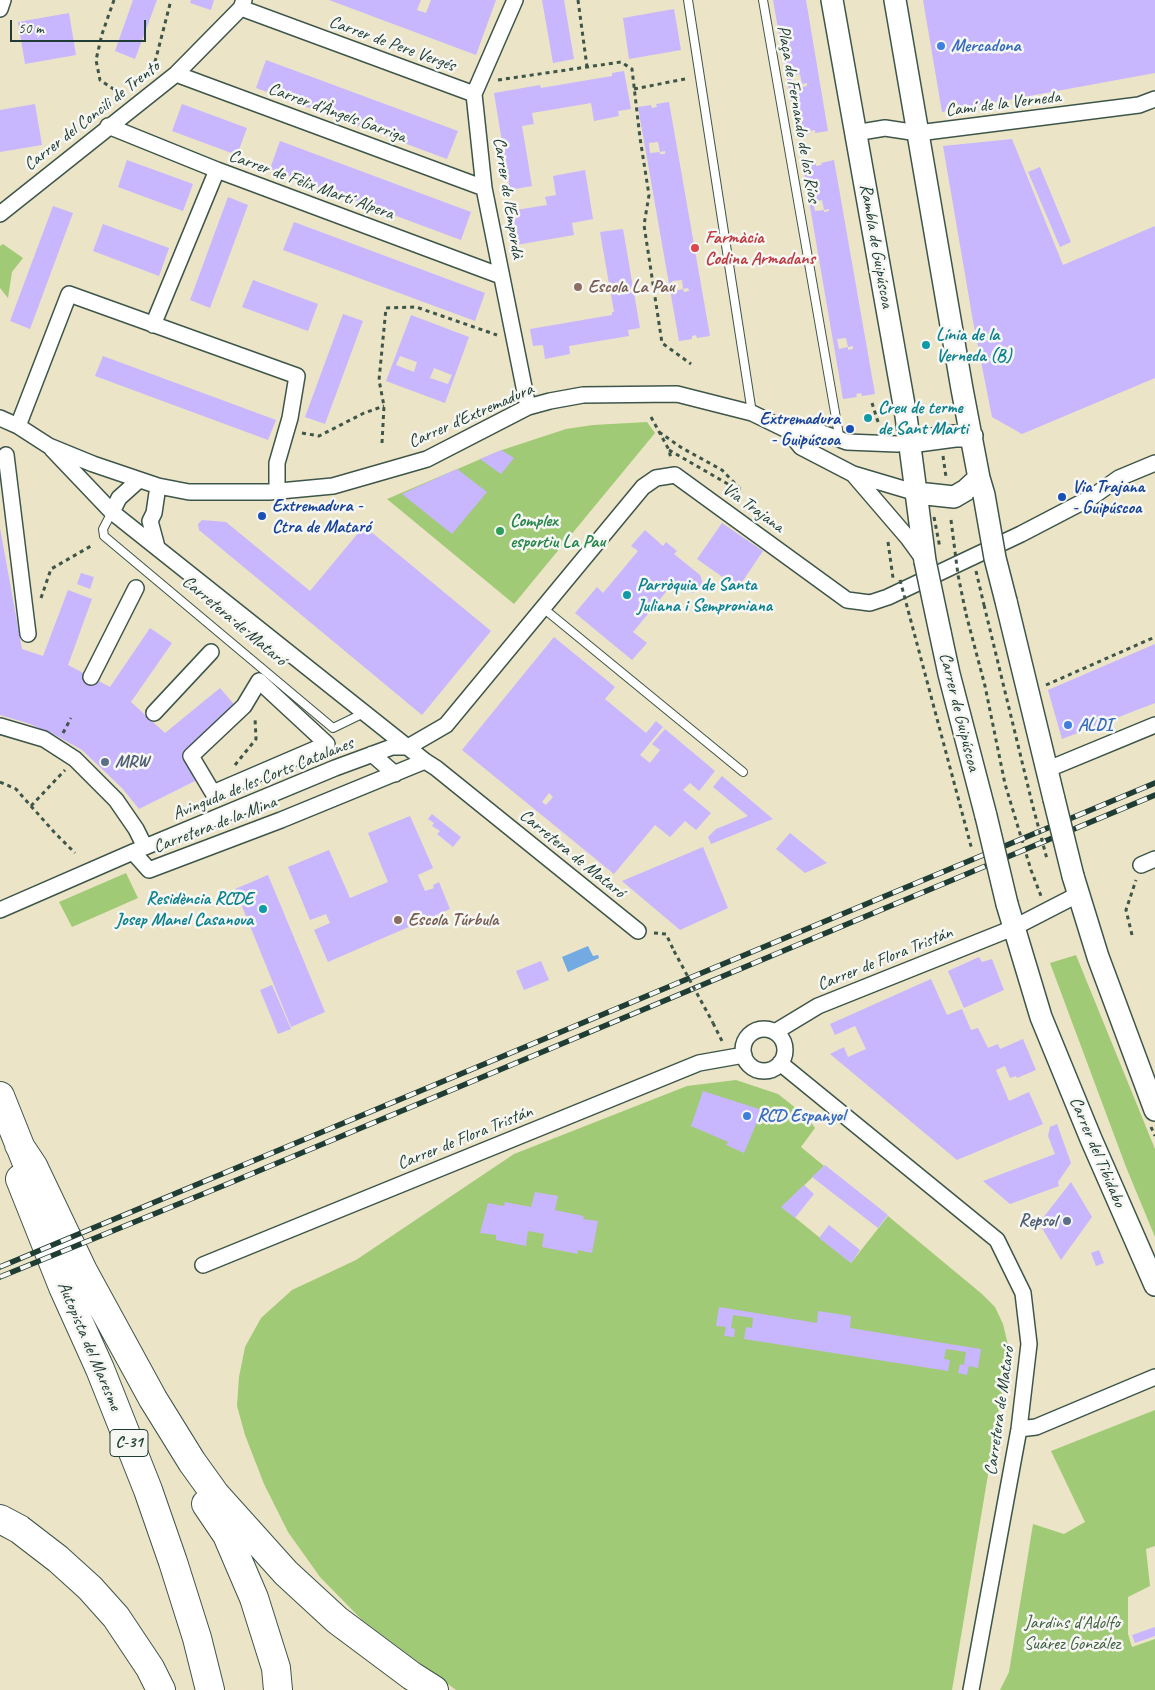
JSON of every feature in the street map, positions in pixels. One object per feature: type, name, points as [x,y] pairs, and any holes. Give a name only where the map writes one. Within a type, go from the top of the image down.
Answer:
[{"type":"highway","name":"Autopista del Maresme","points":[[5,1118],[30,1202],[63,1287],[100,1369],[148,1490],[194,1628],[210,1690]]},
{"type":"highway","name":"C-31","points":[[5,1118],[43,1202],[146,1410],[227,1535],[254,1598],[276,1668],[278,1690]]},
{"type":"highway","points":[[5,1118],[33,1166],[84,1271],[153,1399],[192,1462],[215,1494],[286,1573],[337,1620],[412,1676],[434,1690]]},
{"type":"highway","points":[[0,1519],[19,1529],[58,1559],[90,1588],[116,1617],[150,1668],[161,1690]]},
{"type":"main road","name":"Rambla de Guipúscoa","points":[[832,0],[855,133],[878,249],[917,493]]},
{"type":"main road","points":[[895,0],[962,389],[996,560],[1046,770],[1076,885],[1098,957],[1155,1110]]},
{"type":"main road","points":[[910,442],[955,436],[972,436]]},
{"type":"main road","points":[[917,493],[954,497],[966,490],[981,487]]},
{"type":"main road","name":"Carrer de Guipúscoa","points":[[917,493],[919,548],[1013,928],[1041,1017]]},
{"type":"main road","name":"Carrer del Tibidabo","points":[[1041,1017],[1091,1139],[1155,1285]]},
{"type":"street","points":[[0,9],[3,0]]},
{"type":"street","name":"Carrer de l'Empordà","points":[[514,0],[474,94],[484,188],[528,407]]},
{"type":"street","name":"Carrer de Pere Vergés","points":[[242,4],[474,94]]},
{"type":"street","name":"Carrer del Concili de Trento","points":[[0,214],[108,126],[176,74],[242,4]]},
{"type":"street","name":"Carrer d'Àngels Garriga","points":[[176,74],[484,188]]},
{"type":"street","name":"Camí de la Verneda","points":[[855,133],[885,128],[918,134],[1139,105],[1155,100]]},
{"type":"street","name":"Carrer de Fèlix Martí Alpera","points":[[108,126],[217,170],[501,276]]},
{"type":"street","points":[[153,325],[217,170]]},
{"type":"street","points":[[18,426],[69,294],[297,376],[290,418],[276,463],[277,491]]},
{"type":"street","name":"Carrer d'Extremadura","points":[[0,418],[18,426],[49,446],[93,464],[158,486],[189,492],[277,491],[333,486],[426,460],[528,407],[583,395],[677,394],[752,413],[787,430],[801,447],[854,474],[917,493]]},
{"type":"street","name":"Carrer d'Extremadura","points":[[787,430],[810,429],[840,441],[897,444],[910,442]]},
{"type":"street","name":"Carretera de Mataró","points":[[49,446],[118,516],[425,761],[444,774],[638,931]]},
{"type":"street","points":[[6,455],[28,634]]},
{"type":"street","name":"Via Trajana","points":[[408,747],[446,725],[643,487],[656,478],[675,474],[847,600],[870,603],[888,597],[1021,534],[1092,497],[1119,478],[1155,463]]},
{"type":"street","name":"Carrer d'Extremadura","points":[[854,474],[919,548]]},
{"type":"street","points":[[139,480],[119,498],[118,516],[150,521]]},
{"type":"street","points":[[156,547],[150,521],[154,512],[158,486]]},
{"type":"street","points":[[92,677],[136,588]]},
{"type":"street","points":[[154,713],[211,652]]},
{"type":"street","points":[[260,681],[327,744],[213,793],[191,756],[244,706],[254,690],[260,681]]},
{"type":"street","points":[[1046,770],[1155,725]]},
{"type":"street","points":[[0,726],[44,739],[75,760],[116,800],[136,829],[139,850]]},
{"type":"street","name":"Avinguda de les Corts Catalanes","points":[[139,850],[372,754],[392,747],[408,747]]},
{"type":"street","points":[[372,754],[395,774]]},
{"type":"street","name":"Carretera de la Mina","points":[[0,910],[139,850],[149,870],[425,761]]},
{"type":"street","points":[[1141,865],[1155,859]]},
{"type":"street","points":[[1013,928],[1076,885]]},
{"type":"street","name":"Carrer de Flora Tristán","points":[[775,1032],[818,1006],[1013,928]]},
{"type":"street","points":[[762,1029],[775,1032],[782,1039],[784,1046],[784,1055],[780,1064],[770,1070],[758,1070],[736,1056],[751,1034],[762,1029]]},
{"type":"street","name":"Carrer de Flora Tristán","points":[[203,1265],[699,1063],[736,1056]]},
{"type":"street","name":"Carretera de Mataró","points":[[780,1064],[997,1240],[1022,1293],[1029,1344],[1018,1429],[971,1690]]},
{"type":"street","points":[[1018,1429],[1036,1427],[1155,1376]]},
{"type":"lane","points":[[688,0],[752,413]]},
{"type":"lane","name":"Plaça de Fernando de los Ríos","points":[[763,0],[840,441]]},
{"type":"lane","name":"Carretera de Mataró","points":[[118,516],[104,529],[104,536],[333,728],[365,712]]},
{"type":"lane","points":[[543,608],[743,772]]},
{"type":"path","points":[[114,0],[102,34],[96,60],[100,80],[115,90]]},
{"type":"path","points":[[155,62],[172,0]]},
{"type":"path","points":[[578,0],[587,67]]},
{"type":"path","points":[[493,81],[621,62],[632,69],[649,195],[644,225],[662,343],[691,364]]},
{"type":"path","points":[[634,89],[685,79]]},
{"type":"path","points":[[382,443],[384,406],[379,380],[386,308],[416,307],[499,336]]},
{"type":"path","points":[[872,403],[879,424]]},
{"type":"path","points":[[294,431],[319,436],[364,413],[384,406]]},
{"type":"path","points":[[651,416],[659,432],[669,450],[743,492],[722,470],[682,448],[659,432]]},
{"type":"path","points":[[942,450],[946,480]]},
{"type":"path","points":[[951,520],[958,575],[985,686],[1005,784],[1031,870],[1043,900]]},
{"type":"path","points":[[887,536],[894,587]]},
{"type":"path","points":[[28,634],[51,568],[91,546]]},
{"type":"path","points":[[900,580],[974,860]]},
{"type":"path","points":[[984,605],[1047,860]]},
{"type":"path","points":[[1043,687],[1155,637]]},
{"type":"path","points":[[213,793],[256,739],[254,690]]},
{"type":"path","points":[[32,806],[75,760]]},
{"type":"path","points":[[0,782],[16,789],[75,853]]},
{"type":"path","points":[[1132,935],[1126,910],[1141,865]]},
{"type":"path","points":[[638,931],[666,934],[713,1023],[736,1056]]},
{"type":"green space","points":[[3,244],[23,258],[12,272],[8,298],[0,288],[0,246]]},
{"type":"green space","name":"Complex esportiu La Pau","points":[[647,422],[655,433],[514,604],[387,499],[502,450],[566,429],[593,425]]},
{"type":"green space","points":[[126,873],[138,898],[72,927],[59,902]]},
{"type":"green space","points":[[1076,955],[1155,1149],[1155,1237],[1126,1167],[1050,963]]},
{"type":"green space","points":[[736,1080],[778,1094],[806,1116],[815,1128],[801,1147],[824,1166],[782,1207],[851,1263],[888,1216],[982,1294],[995,1307],[1003,1324],[1009,1349],[952,1690],[456,1690],[362,1620],[320,1577],[288,1532],[264,1484],[245,1435],[237,1406],[239,1377],[245,1347],[261,1318],[292,1290],[356,1260],[514,1154],[687,1086]]},
{"type":"green space","name":"Jardins d'Adolfo Suárez González","points":[[1155,1410],[1155,1546],[1146,1549],[1150,1586],[1128,1597],[1128,1634],[1132,1647],[1155,1639],[1155,1690],[1000,1690],[1009,1672],[1033,1524],[1064,1534],[1085,1522],[1051,1451]]},
{"type":"water","points":[[588,946],[593,956],[598,955],[599,958],[568,972],[562,957]]},
{"type":"building","points":[[133,0],[157,0],[135,59],[115,51]]},
{"type":"building","points":[[191,0],[214,0],[211,10],[190,3]]},
{"type":"building","points":[[329,0],[421,0],[417,10],[426,13],[431,0],[496,0],[476,55]]},
{"type":"building","points":[[542,0],[564,0],[574,59],[553,63]]},
{"type":"building","points":[[773,0],[806,0],[828,131],[815,133],[815,130],[810,131],[810,134],[797,136]],"holes":[[[800,74],[802,84],[793,85],[791,76]]]},
{"type":"building","points":[[923,0],[1155,0],[1155,73],[942,112]]},
{"type":"building","points":[[674,9],[681,50],[629,59],[623,18]]},
{"type":"building","points":[[69,13],[76,55],[25,64],[18,22]]},
{"type":"building","points":[[266,60],[458,131],[447,159],[256,88]]},
{"type":"building","points":[[624,71],[631,109],[618,111],[619,116],[594,121],[591,103],[532,113],[534,124],[522,126],[532,186],[510,190],[494,93],[540,85],[541,88],[612,76],[612,73]]},
{"type":"building","points":[[669,102],[710,336],[697,338],[696,335],[692,336],[692,339],[679,341],[638,107],[651,105],[652,108],[657,107],[656,104]],"holes":[[[658,142],[660,152],[650,153],[649,143]],[[682,280],[683,289],[674,291],[672,281]],[[688,288],[689,291],[684,292],[683,289]]]},
{"type":"building","points":[[35,104],[42,145],[0,152],[0,110]]},
{"type":"building","points":[[182,104],[247,128],[237,155],[172,131]]},
{"type":"building","points":[[1012,139],[1063,265],[1155,226],[1155,378],[1022,434],[992,417],[973,321],[943,146]]},
{"type":"building","points":[[280,141],[471,212],[461,240],[270,169]]},
{"type":"building","points":[[127,160],[193,184],[183,211],[118,187]]},
{"type":"building","points":[[834,160],[875,394],[862,396],[861,393],[856,394],[857,397],[843,399],[803,166],[816,163],[816,166],[822,165],[821,163]],"holes":[[[822,200],[824,210],[815,211],[813,202]],[[846,338],[848,347],[839,349],[837,339]]]},
{"type":"building","points":[[1040,167],[1071,242],[1060,247],[1028,172]]},
{"type":"building","points":[[585,170],[593,219],[572,223],[574,235],[516,245],[510,211],[547,205],[545,197],[556,195],[553,176]]},
{"type":"building","points":[[228,197],[248,205],[210,308],[190,300]]},
{"type":"building","points":[[53,206],[73,213],[30,329],[10,321]]},
{"type":"building","points":[[294,222],[485,293],[475,321],[283,250]]},
{"type":"building","points":[[103,224],[169,248],[159,276],[93,251]]},
{"type":"building","points":[[623,229],[640,328],[628,330],[629,336],[569,346],[570,354],[545,359],[543,345],[533,346],[530,329],[612,315],[612,312],[614,312],[600,232]]},
{"type":"building","points":[[253,280],[318,304],[308,331],[242,307]]},
{"type":"building","points":[[343,314],[363,321],[325,424],[305,417]]},
{"type":"building","points":[[411,315],[469,337],[445,403],[386,381]],"holes":[[[400,356],[417,362],[414,372],[396,365]],[[434,368],[452,375],[448,384],[430,378]]]},
{"type":"building","points":[[103,356],[276,420],[268,440],[95,376]]},
{"type":"building","points":[[501,450],[514,458],[501,474],[480,459]]},
{"type":"building","points":[[457,469],[487,492],[452,534],[402,494]]},
{"type":"building","points":[[202,520],[226,522],[310,591],[364,526],[491,631],[422,715],[199,530],[198,524]]},
{"type":"building","name":"Parròquia de Santa Juliana i Semproniana","points":[[722,523],[763,551],[738,588],[697,559]]},
{"type":"building","points":[[0,528],[22,649],[43,656],[68,590],[92,599],[68,665],[110,687],[150,628],[172,643],[131,702],[165,733],[220,688],[238,709],[183,754],[201,778],[139,809],[122,788],[82,750],[30,724],[0,715]]},
{"type":"building","name":"Parròquia de Santa Juliana i Semproniana","points":[[645,530],[663,546],[666,542],[677,551],[674,554],[700,575],[703,584],[697,592],[692,593],[675,581],[633,632],[647,643],[632,660],[575,613],[597,587],[603,593],[638,551],[631,546]]},
{"type":"building","points":[[81,573],[94,577],[90,589],[77,584]]},
{"type":"building","points":[[554,637],[615,687],[605,699],[646,733],[656,721],[663,727],[640,755],[650,763],[660,750],[652,744],[665,729],[715,771],[699,791],[690,783],[683,790],[711,813],[696,830],[685,821],[670,837],[655,825],[614,874],[462,750]],"holes":[[[549,793],[553,797],[546,805],[542,802]]]},
{"type":"building","points":[[1155,644],[1155,703],[1062,739],[1048,690]]},
{"type":"building","points":[[722,776],[773,819],[711,844],[708,837],[716,829],[748,816],[713,787]]},
{"type":"building","points":[[432,814],[461,837],[453,847],[437,834],[440,831],[432,826],[434,823],[428,819]]},
{"type":"building","points":[[410,816],[433,868],[418,875],[425,891],[434,888],[433,885],[439,882],[450,909],[328,962],[314,930],[330,923],[326,914],[310,920],[288,867],[329,850],[350,898],[388,882],[368,833]]},
{"type":"building","points":[[790,833],[827,863],[805,873],[776,849]]},
{"type":"building","points":[[703,847],[728,908],[680,930],[622,881]]},
{"type":"building","points":[[268,875],[325,1012],[291,1027],[235,889]]},
{"type":"building","points":[[979,957],[982,962],[992,959],[1004,990],[964,1008],[948,971]]},
{"type":"building","points":[[541,961],[549,980],[524,990],[516,971]]},
{"type":"building","points":[[931,979],[947,1015],[962,1009],[971,1030],[978,1028],[988,1048],[998,1044],[1000,1049],[1023,1039],[1036,1070],[1017,1078],[1016,1076],[1010,1078],[1005,1066],[996,1070],[1009,1101],[1029,1092],[1043,1124],[957,1160],[830,1054],[844,1047],[848,1057],[866,1049],[855,1026],[835,1035],[830,1024]]},
{"type":"building","points":[[272,985],[291,1029],[278,1034],[260,990]]},
{"type":"building","points":[[703,1091],[762,1110],[744,1153],[726,1145],[728,1142],[691,1126]]},
{"type":"building","points":[[1057,1124],[1071,1163],[1058,1182],[1059,1186],[1010,1204],[983,1181],[1055,1154],[1048,1136],[1050,1127]]},
{"type":"building","points":[[825,1165],[888,1215],[878,1228],[812,1177]]},
{"type":"building","points":[[1071,1182],[1092,1217],[1061,1260],[1039,1223]]},
{"type":"building","points":[[804,1185],[814,1194],[795,1218],[781,1207]]},
{"type":"building","points":[[535,1192],[558,1196],[555,1210],[584,1216],[583,1219],[598,1221],[592,1253],[577,1250],[578,1254],[542,1247],[544,1234],[528,1231],[526,1246],[496,1240],[496,1235],[480,1233],[488,1203],[504,1206],[505,1202],[531,1207]]},
{"type":"building","points":[[829,1225],[860,1250],[851,1263],[819,1238]]},
{"type":"building","points":[[1099,1250],[1104,1263],[1096,1266],[1091,1253]]},
{"type":"building","points":[[719,1307],[817,1323],[818,1311],[851,1316],[850,1328],[981,1349],[978,1368],[969,1366],[967,1375],[958,1373],[960,1364],[964,1365],[966,1352],[946,1349],[944,1359],[950,1360],[948,1371],[744,1339],[746,1327],[752,1328],[753,1318],[733,1315],[731,1328],[735,1329],[734,1337],[724,1336],[726,1327],[716,1326]]},
{"type":"building","points":[[1155,1627],[1155,1636],[1135,1643],[1132,1635]]},
{"type":"railway","points":[[0,1267],[1155,783]]},
{"type":"railway","points":[[0,1277],[225,1185],[1155,795]]},
{"type":"place","name":"Mercadona","points":[[941,46]]},
{"type":"place","name":"Farmàcia Codina Armadans","points":[[695,248]]},
{"type":"place","name":"Escola La Pau","points":[[578,287]]},
{"type":"place","name":"Línia de la Verneda (B)","points":[[926,345]]},
{"type":"place","name":"Creu de terme de Sant Marti","points":[[868,418]]},
{"type":"place","name":"Extremadura - Guipúscoa","points":[[850,429]]},
{"type":"place","name":"Via Trajana - Guipúscoa","points":[[1062,497]]},
{"type":"place","name":"Extremadura - Ctra de Mataró","points":[[262,516]]},
{"type":"place","name":"Complex esportiu La Pau","points":[[500,531]]},
{"type":"place","name":"Parròquia de Santa Juliana i Semproniana","points":[[627,595]]},
{"type":"place","name":"ALDI","points":[[1068,725]]},
{"type":"place","name":"MRW","points":[[105,762]]},
{"type":"place","name":"Residència RCDE Josep Manel Casanova","points":[[263,909]]},
{"type":"place","name":"Escola Túrbula","points":[[398,920]]},
{"type":"place","name":"RCD Espanyol","points":[[747,1116]]},
{"type":"place","name":"Repsol","points":[[1067,1221]]}]
